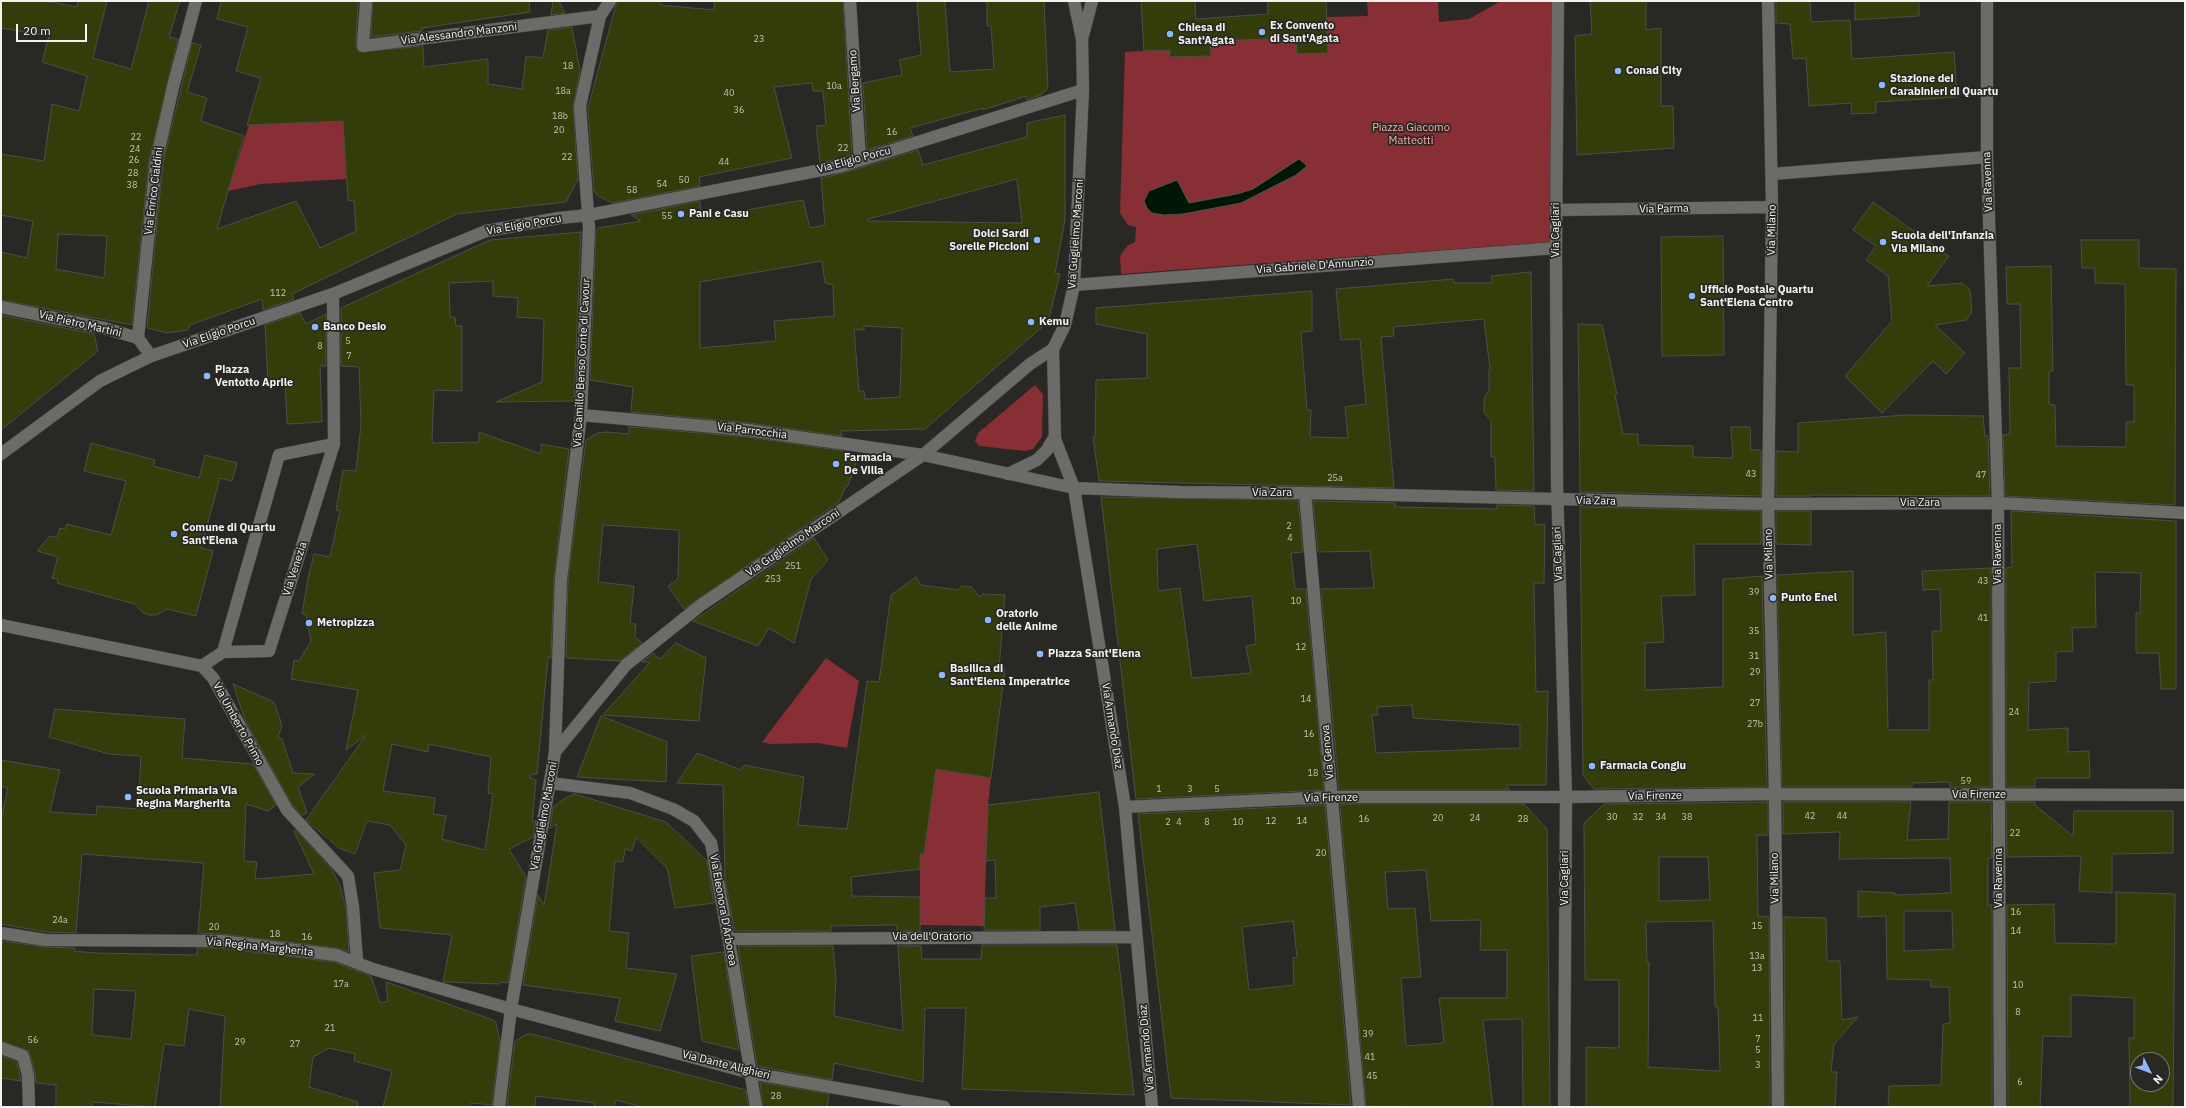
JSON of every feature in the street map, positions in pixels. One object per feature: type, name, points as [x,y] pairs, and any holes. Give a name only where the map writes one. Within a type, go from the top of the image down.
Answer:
[{"type":"street","name":"Via Enrico Cialdini","points":[[138,338],[156,162],[173,87],[196,1]]},
{"type":"street","name":"Via Alessandro Manzoni","points":[[366,1],[363,46],[600,16]]},
{"type":"street","name":"Via Camillo Benso Conte di Cavour","points":[[555,752],[561,579],[581,415],[589,215],[580,106],[600,16],[610,1]]},
{"type":"street","name":"Via Bergamo","points":[[850,1],[860,160]]},
{"type":"street","points":[[1074,1],[1082,39]]},
{"type":"street","name":"Via Guglielmo Marconi","points":[[499,1107],[511,1009],[555,752],[626,665],[701,605],[923,455],[1030,364],[1053,348],[1066,325],[1074,285],[1083,90],[1082,39],[1092,1]]},
{"type":"street","name":"Via Cagliari","points":[[1558,1],[1556,210],[1557,500],[1566,797],[1564,1107]]},
{"type":"street","name":"Via Milano","points":[[1768,1],[1772,174],[1768,504],[1778,1107]]},
{"type":"street","name":"Via Ravenna","points":[[1987,1],[1987,157],[1998,503],[2000,1107]]},
{"type":"street","name":"Via Eligio Porcu","points":[[1,454],[100,381],[151,356],[333,294],[486,231],[559,218],[589,215],[842,166],[1083,90]]},
{"type":"street","points":[[1772,174],[1987,157]]},
{"type":"street","name":"Via Parma","points":[[1556,210],[1772,207]]},
{"type":"street","name":"Via Gabriele D'Annunzio","points":[[1074,285],[1556,248]]},
{"type":"street","name":"Via Venezia","points":[[223,652],[269,651],[334,444],[333,294]]},
{"type":"street","name":"Via Pietro Martini","points":[[1,307],[104,328],[138,338]]},
{"type":"street","points":[[138,338],[151,356]]},
{"type":"street","name":"Via Armando Diaz","points":[[1053,348],[1055,436],[1074,488],[1125,806],[1152,1107]]},
{"type":"street","name":"Via Parrocchia","points":[[581,415],[748,430],[923,455]]},
{"type":"street","points":[[1008,474],[1037,460],[1047,450],[1055,436]]},
{"type":"street","points":[[1,625],[202,666],[223,652],[279,455],[334,444]]},
{"type":"street","name":"Via Zara","points":[[923,455],[1074,488],[1180,492],[1305,493],[1768,504],[1998,503],[2185,513]]},
{"type":"street","name":"Via Genova","points":[[1305,493],[1359,1107]]},
{"type":"street","name":"Via Umberto Primo","points":[[202,666],[213,678],[287,810],[348,876],[353,907],[357,961]]},
{"type":"street","name":"Via Eleonora D'Arborea","points":[[550,783],[630,793],[673,809],[694,821],[711,843],[729,939],[756,1107]]},
{"type":"street","name":"Via Firenze","points":[[1125,806],[1332,797],[1566,797],[1774,794],[2185,795]]},
{"type":"street","name":"Via Regina Margherita","points":[[1,933],[45,940],[221,941],[336,955],[357,961],[373,969],[511,1009]]},
{"type":"street","name":"Via dell'Oratorio","points":[[729,939],[1136,937]]},
{"type":"street","name":"Via Dante Alighieri","points":[[511,1009],[751,1073],[944,1107]]},
{"type":"street","points":[[1,1048],[23,1056],[28,1075],[29,1107]]},
{"type":"green space","name":"Piazza Giacomo Matteotti","points":[[1367,1],[1438,1],[1439,22],[1469,19],[1501,1],[1553,1],[1551,242],[1121,274],[1120,256],[1127,246],[1135,242],[1136,227],[1128,225],[1120,213],[1125,52],[1170,49],[1193,57],[1211,56],[1210,41],[1296,38],[1297,54],[1328,53],[1327,17],[1368,16]]},
{"type":"green space","points":[[343,121],[346,179],[260,184],[228,191],[249,125]]},
{"type":"green space","points":[[1035,385],[1043,394],[1042,437],[1033,449],[1025,451],[979,446],[975,441],[978,433]]},
{"type":"green space","points":[[826,658],[859,681],[847,748],[818,743],[770,744],[762,742]]},
{"type":"green space","points":[[936,769],[991,778],[988,805],[984,926],[920,925],[920,854],[924,853]]},
{"type":"shaded area","points":[[1299,159],[1307,166],[1296,175],[1241,203],[1183,214],[1164,215],[1152,213],[1147,208],[1144,201],[1149,191],[1177,180],[1189,203],[1237,194],[1253,189]]},
{"type":"building","points":[[1,1],[45,1],[77,7],[78,1],[107,1],[93,58],[131,69],[149,1],[180,1],[169,37],[178,39],[149,161],[132,325],[1,300],[1,252],[27,258],[33,221],[1,215],[1,154],[44,161],[52,104],[79,111],[87,76],[42,62],[49,36],[1,28]],"holes":[[[58,234],[107,236],[104,278],[56,269]]]},
{"type":"building","points":[[221,1],[358,1],[356,46],[359,52],[423,46],[424,67],[488,59],[488,84],[522,89],[526,56],[543,58],[548,30],[572,27],[580,71],[573,106],[578,179],[566,202],[457,214],[292,294],[294,299],[263,310],[262,299],[190,325],[188,330],[167,333],[147,328],[163,163],[192,43],[201,45],[187,92],[207,98],[201,121],[244,136],[217,229],[296,201],[320,248],[356,231],[354,200],[348,201],[343,121],[247,125],[261,78],[236,71],[248,27],[217,19]]},
{"type":"building","points":[[373,1],[529,1],[530,12],[422,28],[422,31],[371,37]]},
{"type":"building","points":[[553,1],[559,1],[565,13],[551,15]]},
{"type":"building","points":[[617,1],[661,1],[660,5],[714,10],[715,1],[843,1],[852,155],[820,163],[816,126],[826,125],[823,91],[813,91],[812,83],[774,87],[792,158],[699,177],[700,186],[612,203],[597,195],[594,191],[588,108]]},
{"type":"building","points":[[917,1],[945,1],[950,72],[994,69],[991,26],[987,26],[987,1],[1044,1],[1048,88],[1041,95],[1026,100],[1026,96],[983,110],[983,108],[910,128],[913,136],[867,150],[863,83],[902,75],[899,60],[921,55]]},
{"type":"building","points":[[1141,1],[1195,1],[1196,19],[1268,14],[1268,1],[1326,1],[1328,53],[1297,54],[1296,38],[1210,41],[1211,56],[1170,57],[1170,50],[1144,51]]},
{"type":"building","name":"Conad City","points":[[1590,1],[1646,1],[1646,30],[1661,28],[1661,106],[1673,106],[1674,148],[1577,155],[1575,36],[1592,34]]},
{"type":"building","points":[[1776,1],[1810,1],[1811,22],[1850,20],[1852,59],[1954,52],[1957,97],[1876,102],[1876,113],[1851,114],[1852,103],[1809,106],[1806,58],[1793,59],[1790,24],[1776,23]]},
{"type":"building","points":[[1855,1],[1919,1],[1919,16],[1855,20]]},
{"type":"building","points":[[1065,115],[1065,220],[1055,273],[1060,274],[1048,322],[925,429],[840,431],[842,436],[749,423],[631,412],[633,387],[590,380],[596,230],[598,228],[641,221],[631,215],[700,201],[701,218],[803,200],[810,228],[825,225],[821,178],[844,173],[918,150],[923,165],[1027,137],[1027,123]],"holes":[[[1017,179],[1022,223],[868,221],[868,219]],[[822,261],[825,283],[833,285],[834,316],[774,321],[776,341],[700,348],[700,282]],[[864,326],[902,328],[900,397],[865,399],[864,391],[859,391],[854,329],[864,330]]]},
{"type":"building","points":[[1873,202],[1949,256],[1927,286],[1962,283],[1970,290],[1972,312],[1966,320],[1935,325],[1965,353],[1946,374],[1933,361],[1882,413],[1845,376],[1892,321],[1888,276],[1866,260],[1876,246],[1853,230]]},
{"type":"building","points":[[581,232],[574,401],[496,402],[542,382],[544,319],[517,317],[518,298],[493,296],[493,281],[449,283],[450,317],[455,317],[456,326],[462,326],[462,391],[434,390],[432,443],[479,442],[479,432],[541,454],[541,444],[569,449],[554,578],[551,658],[548,657],[537,774],[531,774],[530,778],[536,780],[532,823],[536,820],[533,837],[509,849],[526,877],[508,983],[500,982],[499,984],[443,982],[452,935],[380,928],[374,873],[400,870],[406,845],[390,825],[367,821],[355,854],[339,848],[306,820],[366,735],[346,750],[358,690],[291,679],[294,660],[299,661],[311,641],[306,615],[302,614],[314,554],[330,557],[340,511],[336,510],[343,470],[356,471],[361,424],[359,367],[341,366],[341,308],[490,240]],"holes":[[[392,744],[428,752],[429,744],[491,757],[488,793],[493,794],[485,850],[442,839],[446,816],[433,814],[435,798],[383,791]]]},
{"type":"building","name":"Ufficio Postale Quartu Sant'Elena Centro","points":[[1723,236],[1724,355],[1662,356],[1661,237]]},
{"type":"building","points":[[2081,240],[2139,240],[2139,268],[2176,269],[2175,505],[2005,496],[2003,435],[2010,434],[2009,368],[2021,368],[2020,304],[2007,304],[2006,267],[2051,266],[2053,371],[2049,371],[2049,404],[2055,405],[2056,446],[2126,447],[2126,422],[2134,422],[2134,385],[2126,385],[2125,284],[2095,283],[2095,268],[2082,268]]},
{"type":"building","points":[[1531,272],[1534,491],[1496,490],[1495,457],[1491,457],[1491,420],[1484,413],[1484,398],[1489,390],[1490,369],[1484,319],[1393,327],[1394,336],[1381,337],[1394,488],[1099,481],[1093,437],[1095,437],[1096,380],[1147,378],[1147,334],[1096,324],[1096,308],[1312,291],[1312,331],[1301,332],[1307,410],[1311,410],[1310,437],[1348,438],[1345,407],[1366,404],[1360,339],[1341,340],[1336,289],[1454,279],[1454,283],[1492,283],[1491,276]]},
{"type":"building","points":[[300,313],[306,324],[326,314],[326,366],[320,366],[322,422],[287,424],[285,380],[268,382],[265,325]]},
{"type":"building","points":[[1,315],[94,334],[98,351],[1,430]]},
{"type":"building","points":[[1578,324],[1602,325],[1617,394],[1615,395],[1623,434],[1638,434],[1638,445],[1693,446],[1693,457],[1733,458],[1731,427],[1750,427],[1751,450],[1761,450],[1761,496],[1580,492]]},
{"type":"building","points":[[1906,415],[1983,416],[1985,436],[1988,436],[1990,496],[1776,496],[1776,451],[1798,452],[1798,423]]},
{"type":"building","points":[[629,427],[747,437],[851,452],[856,463],[848,486],[846,486],[839,502],[684,609],[668,586],[678,579],[679,530],[603,525],[598,582],[634,586],[630,624],[636,624],[635,637],[642,643],[620,661],[566,658],[568,580],[586,440],[597,433],[607,432],[629,434]]},
{"type":"building","name":"Comune di Quartu Sant'Elena","points":[[91,443],[155,460],[153,466],[199,478],[205,455],[237,463],[232,481],[220,478],[201,548],[213,551],[196,616],[167,609],[157,615],[149,615],[142,612],[135,604],[57,583],[58,579],[52,578],[58,557],[37,551],[50,536],[57,537],[60,528],[65,529],[67,524],[111,535],[126,481],[84,471]]},
{"type":"building","points":[[1101,497],[1298,500],[1303,552],[1291,553],[1295,589],[1306,589],[1324,790],[1136,799]],"holes":[[[1197,544],[1204,601],[1252,596],[1256,644],[1246,646],[1251,673],[1192,678],[1180,588],[1158,591],[1157,549]]]},
{"type":"building","points":[[1313,501],[1395,503],[1395,507],[1497,509],[1497,505],[1534,506],[1535,525],[1545,524],[1544,583],[1534,583],[1536,692],[1548,691],[1546,785],[1506,785],[1510,790],[1339,790],[1321,589],[1374,588],[1370,551],[1318,552]],"holes":[[[1412,705],[1413,718],[1520,725],[1520,748],[1376,753],[1372,715],[1378,715],[1377,707]]]},
{"type":"building","points":[[1580,507],[1761,511],[1761,544],[1694,544],[1695,595],[1661,596],[1664,642],[1645,643],[1645,690],[1723,687],[1723,579],[1762,576],[1767,787],[1594,789],[1583,775]]},
{"type":"building","points":[[1776,511],[1811,511],[1811,545],[1776,544]]},
{"type":"building","points":[[2011,511],[2176,521],[2176,689],[2161,689],[2159,653],[2136,653],[2136,613],[2140,613],[2141,573],[2095,572],[2096,627],[2072,628],[2073,651],[2056,652],[2056,681],[2029,683],[2028,730],[2068,728],[2068,752],[2089,751],[2090,778],[2035,778],[2035,787],[2006,787],[2006,568],[2012,567]]},
{"type":"building","points":[[814,538],[828,560],[811,579],[794,643],[769,628],[758,646],[693,621]]},
{"type":"building","points":[[1991,568],[1991,787],[1950,787],[1950,782],[1912,783],[1912,787],[1782,787],[1777,575],[1853,571],[1853,635],[1886,632],[1888,730],[1929,730],[1929,680],[1933,680],[1932,631],[1941,631],[1940,589],[1923,590],[1922,571]]},
{"type":"building","points":[[916,577],[921,585],[958,590],[962,586],[972,587],[979,597],[983,594],[1005,595],[999,668],[1005,669],[991,778],[936,769],[924,854],[920,854],[920,869],[851,877],[852,896],[920,897],[920,931],[897,931],[897,925],[831,926],[831,931],[735,931],[725,879],[723,785],[677,783],[697,753],[741,770],[744,765],[804,777],[798,825],[847,829],[867,681],[879,682],[891,595]]},
{"type":"building","points":[[676,643],[706,658],[699,721],[603,715],[650,662],[642,662],[653,653],[660,659]]},
{"type":"building","points":[[233,684],[274,702],[282,725],[278,737],[282,739],[293,773],[315,774],[298,787],[307,813],[302,815],[293,806],[245,720]]},
{"type":"building","points":[[55,709],[185,719],[182,758],[253,764],[276,805],[268,811],[246,804],[244,861],[257,862],[255,879],[314,874],[294,831],[296,830],[332,870],[340,886],[346,908],[349,952],[337,948],[222,934],[198,933],[204,863],[82,854],[76,933],[46,932],[1,924],[1,820],[8,788],[1,786],[1,760],[60,770],[50,812],[96,815],[97,806],[138,809],[141,756],[109,754],[49,737]]},
{"type":"building","points":[[601,716],[667,742],[666,782],[577,777]]},
{"type":"building","points":[[1099,792],[1115,930],[1079,930],[1075,903],[1040,907],[1040,930],[984,930],[985,898],[996,898],[995,860],[986,861],[988,805]]},
{"type":"building","points":[[575,794],[666,822],[707,861],[714,903],[675,908],[667,868],[636,837],[632,851],[625,849],[623,862],[615,861],[609,931],[629,933],[626,968],[677,974],[660,1031],[615,1021],[620,998],[523,985],[538,895],[544,905],[557,824],[550,828],[553,807],[567,797]]},
{"type":"building","points":[[1768,802],[1768,835],[1757,835],[1758,916],[1769,917],[1770,1107],[1586,1107],[1586,1047],[1619,1048],[1619,980],[1585,980],[1584,823],[1604,804]],"holes":[[[1659,857],[1708,857],[1710,900],[1659,901]],[[1713,921],[1715,1007],[1718,1007],[1720,1071],[1648,1067],[1649,962],[1647,962],[1646,922]]]},
{"type":"building","points":[[1783,802],[1911,802],[1907,840],[1948,839],[1949,802],[1991,802],[1992,858],[1988,858],[1988,905],[1992,905],[1992,1107],[1888,1107],[1889,1086],[1941,1085],[1943,1024],[1950,1023],[1949,987],[1931,987],[1931,980],[1887,979],[1886,916],[1858,917],[1858,891],[1895,893],[1895,895],[1951,893],[1950,858],[1839,859],[1840,832],[1783,834]],"holes":[[[1904,911],[1952,911],[1953,949],[1904,951]]]},
{"type":"building","points":[[2006,802],[2035,802],[2035,805],[2073,836],[2074,811],[2173,811],[2173,853],[2112,854],[2112,893],[2079,891],[2081,856],[2007,857]]},
{"type":"building","points":[[1340,804],[1524,804],[1547,829],[1550,1107],[1523,1107],[1522,1019],[1483,1020],[1493,1107],[1366,1106]],"holes":[[[1426,870],[1431,921],[1481,920],[1480,950],[1507,950],[1507,998],[1439,998],[1444,1043],[1406,1046],[1401,978],[1421,977],[1415,908],[1388,909],[1385,872]]]},
{"type":"building","points":[[1325,805],[1351,1105],[1171,1098],[1138,814]],"holes":[[[1293,921],[1297,957],[1293,958],[1294,985],[1249,990],[1242,927]]]},
{"type":"building","points":[[2116,892],[2175,894],[2173,1107],[2130,1107],[2129,1038],[2134,1038],[2134,998],[2071,995],[2071,1037],[2043,1036],[2040,1107],[2008,1107],[2007,905],[2054,904],[2055,943],[2116,944]]},
{"type":"building","points":[[1784,917],[1826,918],[1827,961],[1840,961],[1842,1020],[1858,1017],[1834,1044],[1831,1072],[1837,1072],[1835,1107],[1785,1107]]},
{"type":"building","points":[[3,941],[44,947],[75,948],[74,951],[95,953],[197,955],[197,948],[221,948],[334,962],[371,976],[380,1003],[388,1001],[386,982],[493,1020],[496,1023],[500,1041],[492,1105],[471,1103],[470,1107],[383,1107],[392,1071],[354,1061],[355,1054],[329,1048],[313,1057],[309,1087],[358,1102],[357,1107],[220,1107],[225,1016],[189,1009],[184,1046],[164,1044],[155,1107],[93,1102],[92,1107],[56,1107],[56,1085],[36,1083],[29,1051],[1,1041],[1,949]],"holes":[[[94,989],[136,991],[131,1039],[92,1035]]]},
{"type":"building","points":[[982,945],[1117,945],[1134,1095],[962,1089],[966,1008],[925,1008],[923,1082],[834,1063],[832,1080],[757,1066],[738,946],[833,946],[836,978],[834,1016],[903,1031],[898,946],[921,946],[922,959],[981,959]]},
{"type":"building","points":[[723,952],[739,1050],[702,1041],[691,956]]},
{"type":"building","points":[[527,1034],[532,1034],[746,1090],[748,1107],[642,1107],[616,1100],[614,1107],[594,1107],[595,1103],[536,1096],[535,1107],[507,1106],[515,1041]]},
{"type":"building","points":[[1,1056],[17,1062],[21,1081],[1,1078]]},
{"type":"building","points":[[760,1082],[829,1094],[827,1107],[763,1107]]},
{"type":"place","name":"Ex Convento di Sant'Agata","points":[[1262,32]]},
{"type":"place","name":"Chiesa di Sant'Agata","points":[[1170,34]]},
{"type":"place","name":"Conad City","points":[[1618,71]]},
{"type":"place","name":"Stazione dei Carabinieri di Quartu","points":[[1882,85]]},
{"type":"place","name":"Pani e Casu","points":[[681,214]]},
{"type":"place","name":"Dolci Sardi Sorelle Piccioni","points":[[1037,240]]},
{"type":"place","name":"Scuola dell'Infanzia Via Milano","points":[[1883,242]]},
{"type":"place","name":"Ufficio Postale Quartu Sant'Elena Centro","points":[[1692,296]]},
{"type":"place","name":"Kemu","points":[[1031,322]]},
{"type":"place","name":"Banco Desio","points":[[315,327]]},
{"type":"place","name":"Piazza Ventotto Aprile","points":[[207,376]]},
{"type":"place","name":"Farmacia De Villa","points":[[836,464]]},
{"type":"place","name":"Comune di Quartu Sant'Elena","points":[[174,534]]},
{"type":"place","name":"Punto Enel","points":[[1773,598]]},
{"type":"place","name":"Oratorio delle Anime","points":[[988,620]]},
{"type":"place","name":"Metropizza","points":[[309,623]]},
{"type":"place","name":"Piazza Sant'Elena","points":[[1040,654]]},
{"type":"place","name":"Basilica di Sant'Elena Imperatrice","points":[[942,675]]},
{"type":"place","name":"Farmacia Congiu","points":[[1592,766]]},
{"type":"place","name":"Scuola Primaria Via Regina Margherita","points":[[128,797]]}]
